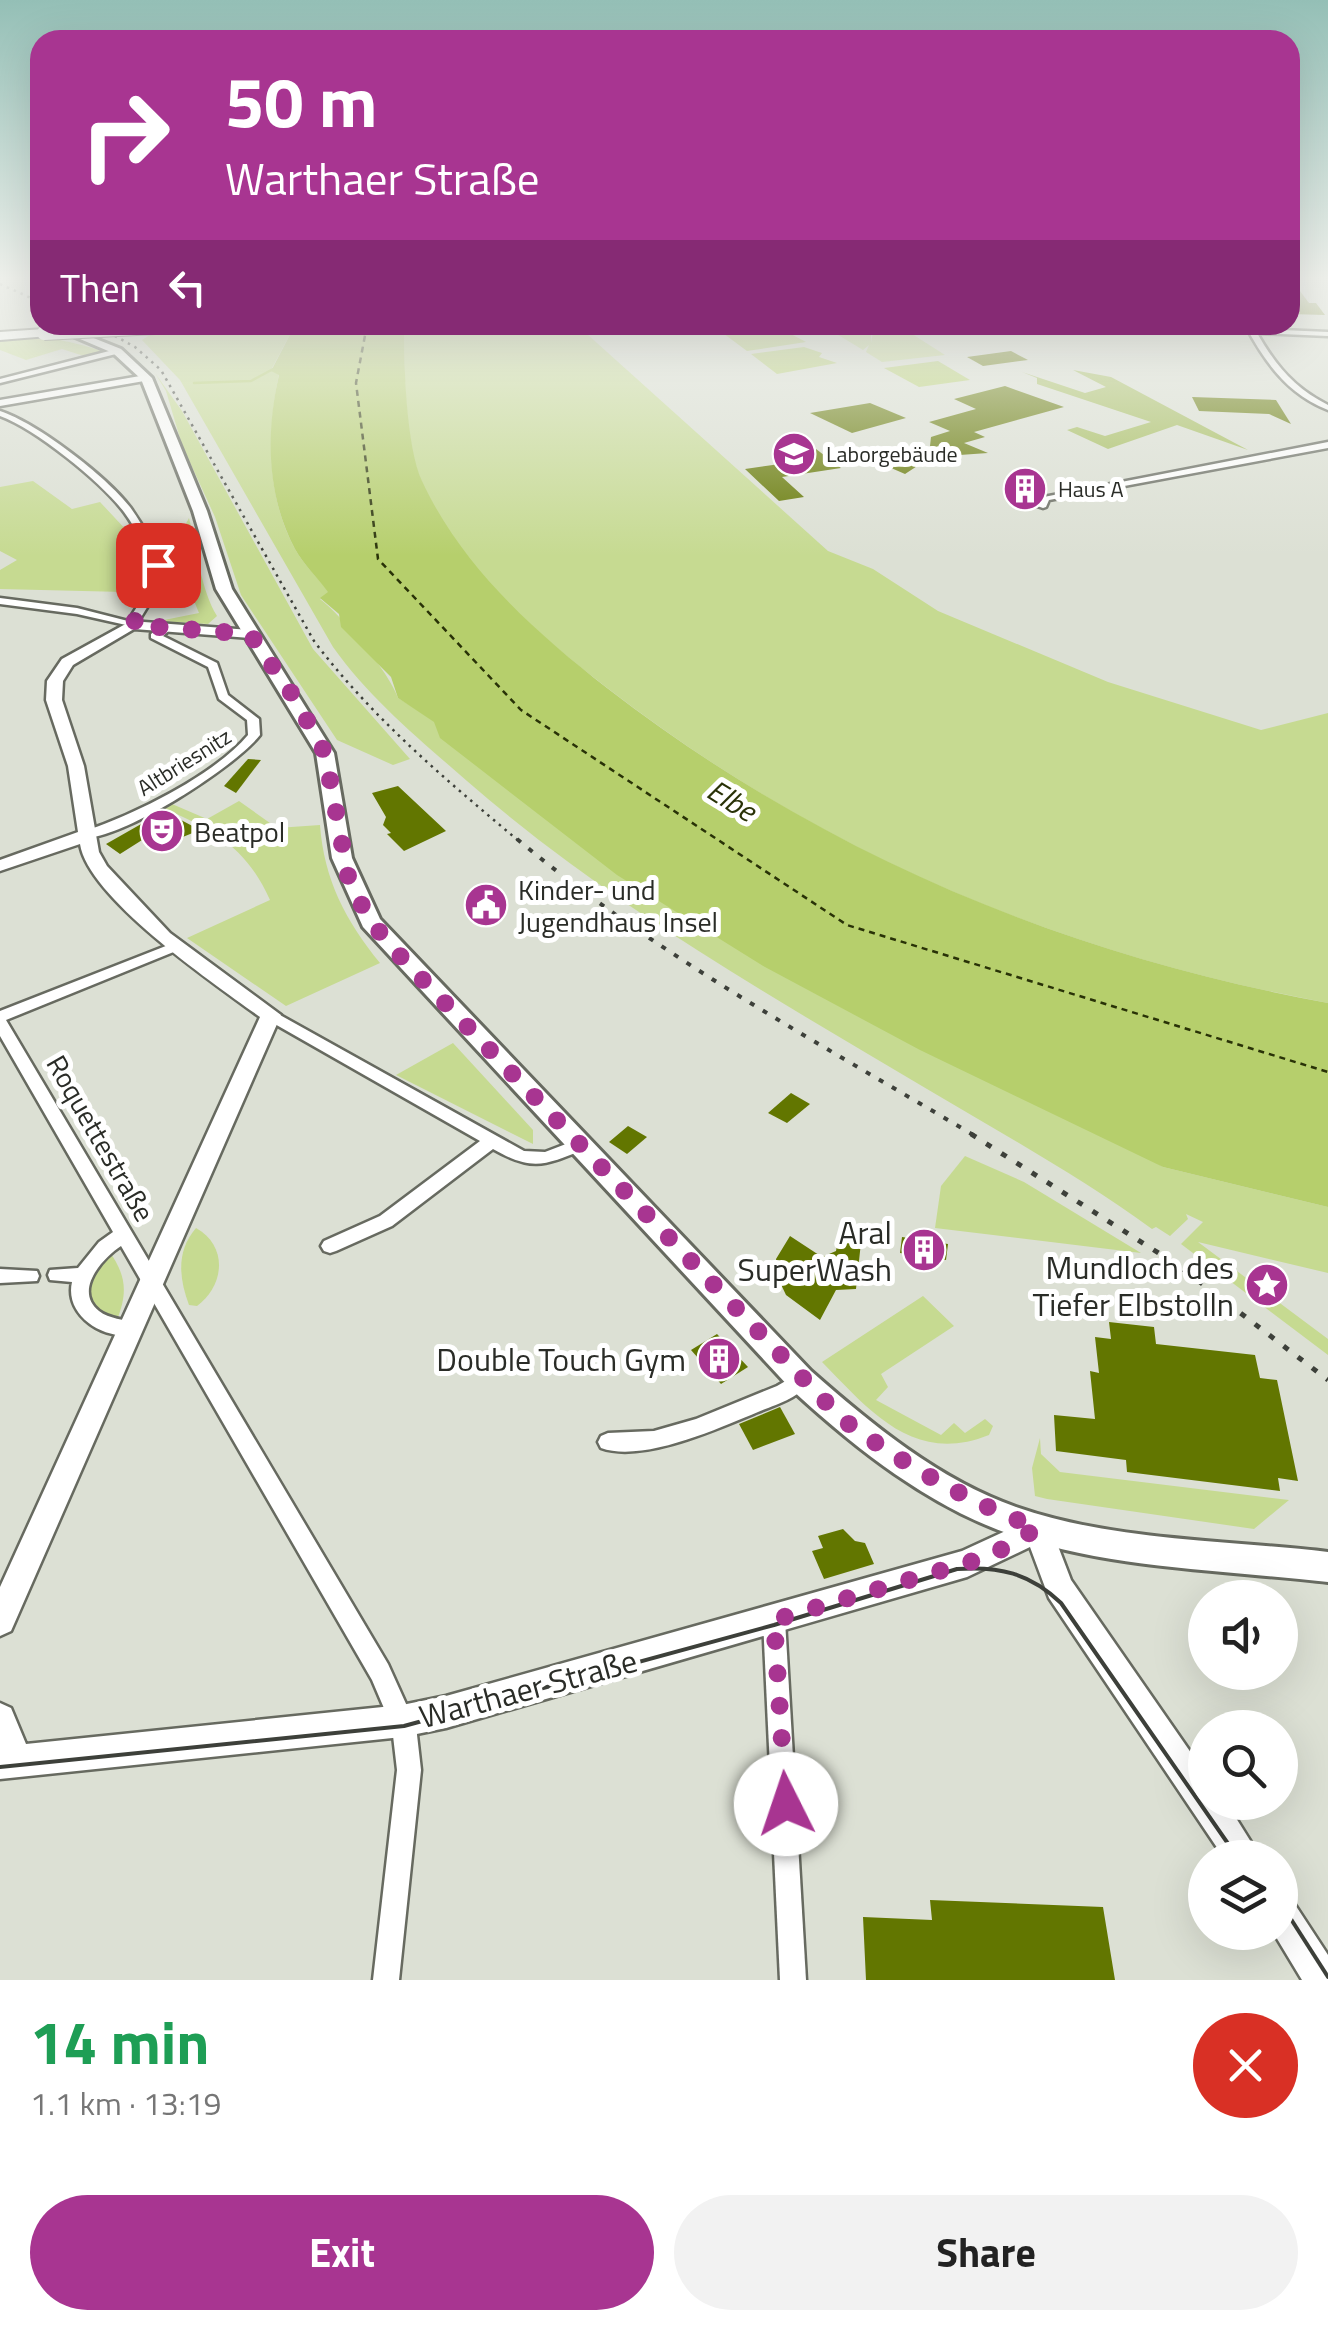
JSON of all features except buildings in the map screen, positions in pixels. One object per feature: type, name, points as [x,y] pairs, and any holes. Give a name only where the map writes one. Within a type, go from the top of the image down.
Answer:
[{"type":"main road","points":[[139,371],[146,378],[235,612],[294,697],[325,753],[349,881],[371,922],[801,1380],[842,1419],[898,1458],[992,1510],[1038,1528],[1328,1567]]},
{"type":"street","points":[[0,382],[40,371]]},
{"type":"street","points":[[1277,371],[1302,397],[1328,408]]},
{"type":"street","points":[[0,403],[146,378]]},
{"type":"street","points":[[0,414],[24,422],[116,498],[158,565],[162,580],[132,625],[74,658],[55,681],[55,710],[76,766],[87,834],[100,869],[143,918],[271,1015],[491,1142],[532,1159],[579,1145]]},
{"type":"street","points":[[1045,499],[1328,444]]},
{"type":"street","points":[[0,601],[77,611],[132,625],[250,634]]},
{"type":"street","points":[[196,631],[220,626],[235,612]]},
{"type":"street","name":"Altbriesnitz","points":[[87,834],[112,829],[238,754],[254,735],[253,719],[223,696],[212,666],[155,636],[168,627]]},
{"type":"street","points":[[0,866],[87,834]]},
{"type":"street","points":[[0,1020],[176,946]]},
{"type":"street","points":[[0,1621],[271,1015]]},
{"type":"street","name":"Roquettestraße","points":[[0,1020],[380,1672],[402,1721]]},
{"type":"street","points":[[330,1246],[386,1221],[491,1142]]},
{"type":"street","points":[[122,1235],[96,1251],[81,1274],[79,1296],[87,1313],[108,1326],[130,1328]]},
{"type":"street","points":[[57,1275],[81,1274]]},
{"type":"street","points":[[0,1276],[30,1276]]},
{"type":"street","points":[[608,1442],[640,1444],[666,1438],[784,1392],[801,1380]]},
{"type":"street","points":[[1038,1528],[1059,1588],[1188,1776]]},
{"type":"street","name":"Warthaer Straße","points":[[3,1769],[402,1721],[774,1620],[990,1556],[1038,1528]]},
{"type":"street","points":[[774,1620],[791,1875],[793,1980]]},
{"type":"street","points":[[0,1718],[10,1738],[3,1769]]},
{"type":"street","points":[[386,1980],[409,1770],[402,1721]]},
{"type":"street","points":[[1298,1940],[1323,1980]]},
{"type":"shaded area","points":[[172,371],[279,374],[271,440],[274,485],[285,529],[298,555],[329,592],[320,599],[364,646],[398,698],[1163,1167],[1328,1207],[1328,1273],[1198,1242],[1328,1339],[1328,1355],[1181,1244],[1203,1222],[1186,1214],[1188,1219],[1170,1236],[1156,1227],[1152,1229],[1041,1156],[690,945],[575,867],[467,781],[379,701],[333,647]]},
{"type":"shaded area","points":[[404,371],[629,371],[828,551],[873,569],[938,611],[1108,682],[1261,730],[1328,713],[1328,1003],[1132,956],[948,889],[859,848],[688,747],[552,643],[476,569],[436,511],[421,480],[406,404]]},
{"type":"shaded area","points":[[1076,371],[1111,377],[1248,450],[1177,425],[1108,449],[1067,430],[1077,427],[1105,436],[1151,422],[1037,384],[1037,378],[1022,372],[1085,393],[1106,387]]},
{"type":"shaded area","points":[[155,373],[182,411],[313,649],[410,759],[393,765],[337,740],[241,595],[215,517],[182,445],[166,391]]},
{"type":"shaded area","points":[[33,481],[72,509],[100,502],[129,533],[118,545],[122,554],[136,561],[135,581],[128,582],[124,592],[0,589],[0,570],[17,560],[0,551],[0,487]]},
{"type":"shaded area","points":[[189,518],[203,582],[217,616],[208,624],[159,621],[199,613],[190,591],[161,595],[170,575],[164,564]]},
{"type":"shaded area","points":[[239,801],[277,828],[320,825],[326,864],[339,899],[380,963],[286,1006],[187,938],[270,900],[250,867],[227,843],[165,809],[172,804],[207,819]]},
{"type":"shaded area","points":[[453,1043],[533,1130],[533,1144],[396,1075]]},
{"type":"shaded area","points":[[965,1156],[1024,1182],[1141,1253],[935,1228],[941,1186]]},
{"type":"shaded area","points":[[196,1228],[214,1245],[219,1266],[213,1287],[197,1306],[189,1305],[181,1265],[185,1246]]},
{"type":"shaded area","points":[[109,1251],[124,1284],[117,1320],[91,1307],[85,1285]]},
{"type":"shaded area","points":[[923,1296],[954,1326],[881,1374],[888,1387],[876,1400],[941,1435],[954,1423],[965,1433],[985,1419],[993,1426],[989,1435],[962,1443],[916,1438],[877,1415],[822,1362]]},
{"type":"shaded area","points":[[1040,1438],[1041,1454],[1060,1472],[1289,1500],[1254,1529],[1047,1499],[1035,1496],[1032,1468]]},
{"type":"water","name":"Elbe","points":[[272,371],[405,371],[412,447],[422,481],[438,512],[479,569],[527,620],[607,688],[689,747],[773,800],[859,848],[1040,926],[1229,982],[1328,1003],[1328,1207],[1163,1167],[920,1050],[765,967],[617,875],[440,738],[434,722],[398,698],[391,677],[341,627],[339,614],[320,598],[328,592],[298,555],[285,528],[271,463],[272,418],[279,375]]},
{"type":"water","points":[[890,371],[956,371],[970,380],[919,387]]},
{"type":"waterway","points":[[194,383],[251,381],[269,371]]},
{"type":"ferry route","points":[[358,371],[356,383],[378,559],[521,710],[847,925],[1328,1072]]},
{"type":"tram line","points":[[0,1767],[404,1726],[774,1625],[957,1569],[987,1569],[1026,1578],[1061,1603],[1226,1840]]},
{"type":"tram line","points":[[1298,1930],[1328,1977]]},
{"type":"railway","points":[[162,371],[314,641],[360,696],[411,747],[520,842]]},
{"type":"railway","points":[[517,839],[570,882],[682,960],[975,1136]]},
{"type":"railway","points":[[971,1134],[1179,1266],[1328,1380]]},
{"type":"place","name":"Laborgebäude","points":[[794,454]]},
{"type":"place","name":"Haus A","points":[[1025,489]]},
{"type":"place","name":"Beatpol","points":[[162,831]]},
{"type":"place","name":"Kinder- und Jugendhaus Insel","points":[[486,905]]},
{"type":"place","name":"Aral SuperWash","points":[[924,1250]]},
{"type":"place","name":"Mundloch des Tiefer Elbstolln","points":[[1267,1285]]},
{"type":"place","name":"Double Touch Gym","points":[[719,1359]]},
{"type":"route","points":[[158,565],[162,580],[132,625],[250,634],[294,697],[325,753],[349,881],[371,922],[402,958],[842,1419],[910,1465],[992,1510],[1038,1528],[990,1556],[774,1620],[786,1804]]}]
